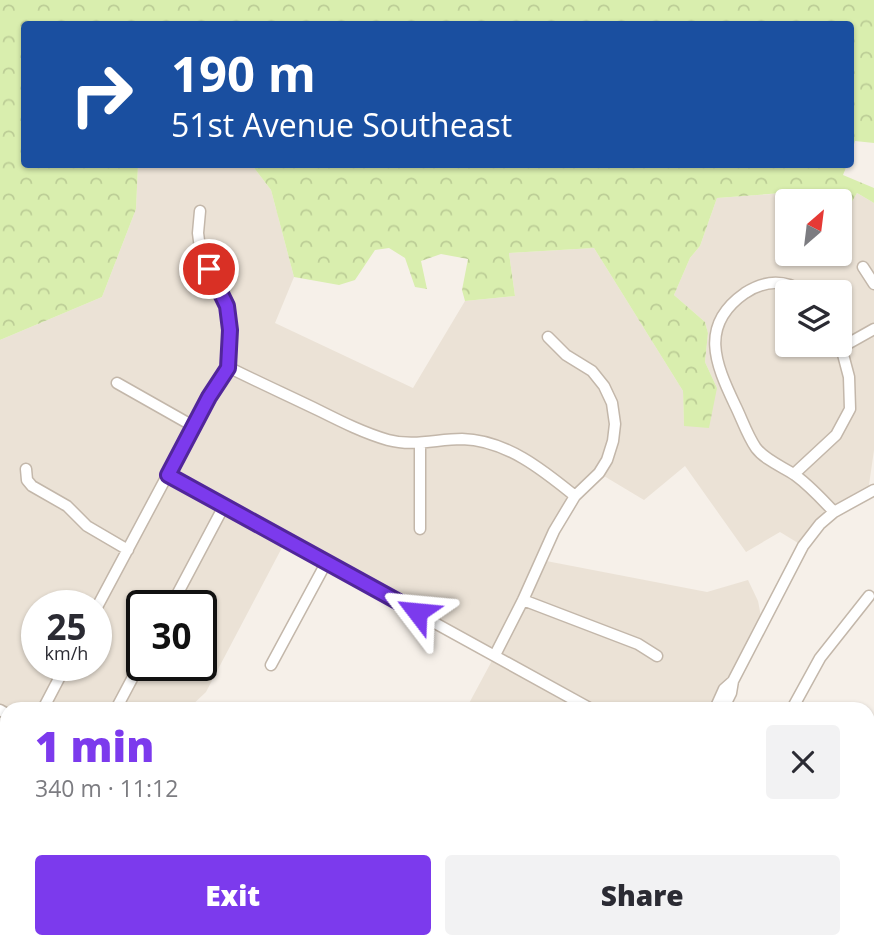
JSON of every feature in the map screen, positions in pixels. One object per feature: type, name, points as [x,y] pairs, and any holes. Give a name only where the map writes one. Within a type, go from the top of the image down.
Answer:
[{"type":"street","points":[[106,590],[193,426],[228,368],[230,330],[227,306],[201,256],[198,233],[200,211]]},
{"type":"street","points":[[863,267],[874,284]]},
{"type":"street","points":[[775,282],[760,284],[742,295],[726,310],[715,330],[715,357],[757,450],[811,487],[834,512]]},
{"type":"street","points":[[852,340],[874,329]]},
{"type":"street","points":[[495,655],[554,531],[575,496],[607,460],[614,441],[614,414],[604,386],[592,371],[566,355],[548,337]]},
{"type":"street","points":[[793,474],[836,436],[849,409],[849,377],[844,357]]},
{"type":"street","points":[[228,368],[360,431],[391,441],[420,444],[466,439],[494,445],[522,456],[575,496]]},
{"type":"street","points":[[117,383],[193,426]]},
{"type":"street","points":[[420,444],[420,529]]},
{"type":"street","points":[[26,469],[27,480],[32,486],[62,503],[87,526],[128,550]]},
{"type":"street","points":[[168,475],[578,702]]},
{"type":"street","points":[[726,702],[733,681],[803,546],[820,524],[834,512],[874,490]]},
{"type":"street","points":[[179,590],[224,506]]},
{"type":"street","points":[[271,664],[326,563]]},
{"type":"street","points":[[796,702],[820,658],[869,596]]},
{"type":"street","points":[[523,600],[638,644],[657,656]]},
{"type":"street","points":[[47,702],[58,681]]},
{"type":"street","points":[[120,702],[131,681]]},
{"type":"street","points":[[718,702],[724,689],[733,681]]},
{"type":"shaded area","points":[[138,168],[254,168],[271,190],[294,277],[275,323],[413,388],[465,301],[515,296],[509,253],[594,248],[683,391],[684,425],[717,388],[705,362],[708,333],[705,322],[674,295],[690,258],[700,246],[717,198],[775,194],[775,266],[852,266],[852,202],[857,193],[874,203],[874,450],[868,492],[834,512],[803,546],[780,532],[746,552],[685,466],[644,500],[599,473],[575,496],[541,560],[707,592],[748,580],[758,601],[762,622],[715,702],[470,702],[495,655],[286,540],[217,671],[217,590],[126,590],[126,681],[212,681],[206,692],[195,702],[0,702],[0,340],[102,297],[136,209]]},
{"type":"green space","points":[[0,0],[874,0],[874,143],[855,141],[854,144],[854,21],[21,21],[21,168],[138,168],[136,209],[102,297],[0,340]]},
{"type":"green space","points":[[254,168],[846,168],[843,175],[874,188],[874,203],[857,193],[852,202],[852,189],[775,189],[775,194],[717,198],[700,246],[690,258],[674,295],[705,322],[708,333],[705,362],[717,388],[709,428],[684,426],[683,391],[594,248],[509,253],[515,296],[465,301],[462,290],[468,259],[441,254],[421,261],[427,289],[415,287],[405,258],[389,248],[375,250],[355,280],[339,285],[294,277],[271,190]]},
{"type":"route","points":[[209,269],[227,306],[230,330],[228,368],[209,397],[168,475],[417,612]]}]
